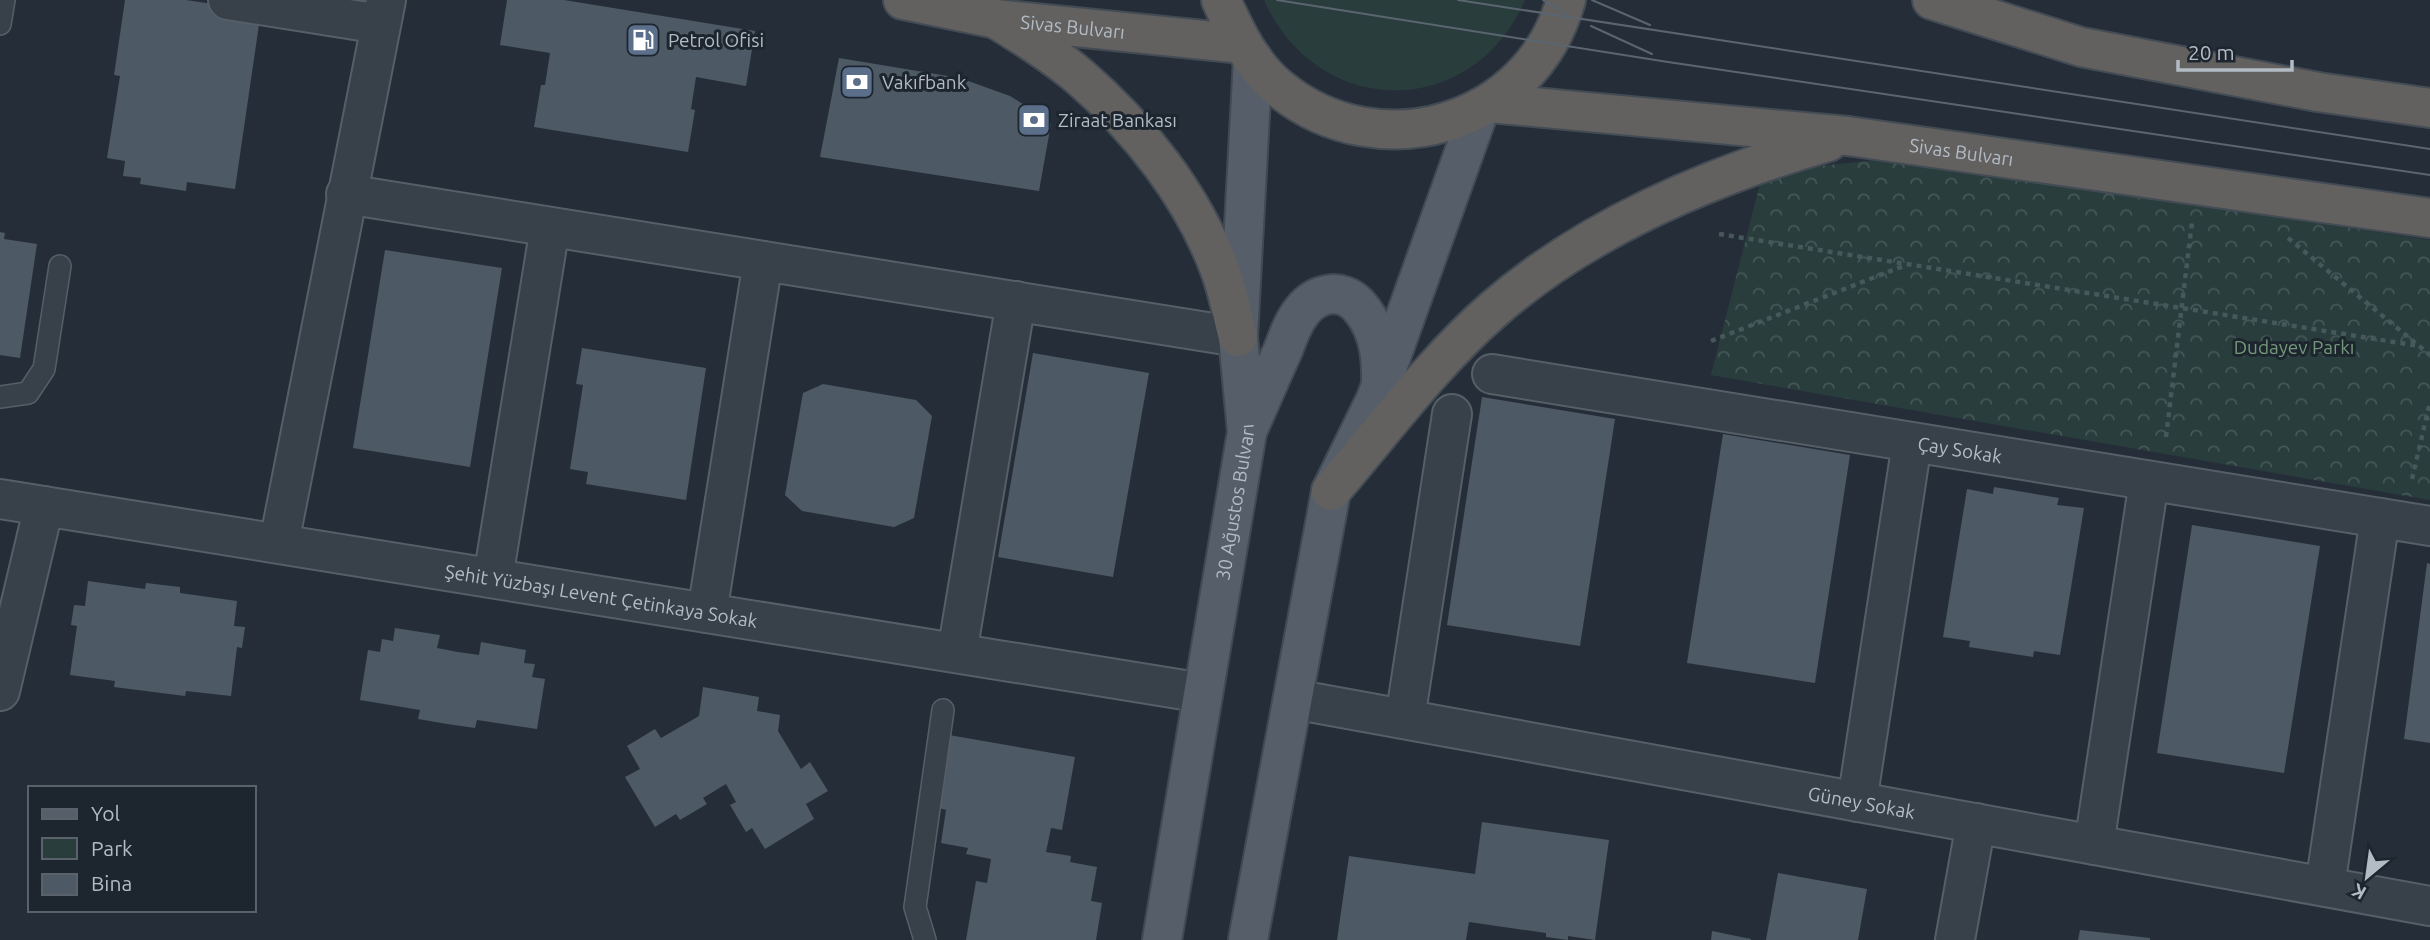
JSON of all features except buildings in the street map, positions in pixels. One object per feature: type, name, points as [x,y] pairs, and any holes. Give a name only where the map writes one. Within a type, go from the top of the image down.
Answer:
[{"type":"highway","name":"Sivas Bulvarı","points":[[903,0],[996,19],[1248,51]]},
{"type":"highway","points":[[1221,0],[1248,51],[1279,87],[1306,107],[1336,120],[1368,128],[1401,130],[1434,126],[1463,117],[1485,106],[1514,85],[1535,63],[1551,38],[1566,0]]},
{"type":"highway","points":[[1932,0],[2081,47],[2318,92],[2430,108]]},
{"type":"highway","points":[[996,19],[1039,46],[1078,76],[1115,110],[1147,147],[1176,186],[1221,270],[1238,337]]},
{"type":"highway","name":"Sivas Bulvarı","points":[[1485,106],[1848,136],[2430,218]]},
{"type":"highway","points":[[1331,491],[1457,345],[1494,309],[1534,278],[1604,234],[1681,195],[1758,164],[1848,136]]},
{"type":"main road","name":"30 Ağustos Bulvarı","points":[[1162,940],[1247,432],[1238,337],[1248,51]]},
{"type":"main road","points":[[1248,940],[1331,491],[1376,399],[1485,106]]},
{"type":"main road","points":[[1247,432],[1297,318],[1310,303],[1329,294],[1350,298],[1372,325],[1381,362],[1381,381],[1376,399]]},
{"type":"street","points":[[228,0],[383,12],[279,543]]},
{"type":"street","points":[[346,194],[1238,337]]},
{"type":"street","points":[[493,578],[550,228]]},
{"type":"street","points":[[707,613],[763,261]]},
{"type":"street","points":[[957,653],[1016,301]]},
{"type":"street","name":"Çay Sokak","points":[[1492,374],[2430,526]]},
{"type":"street","points":[[1405,719],[1452,414]]},
{"type":"street","points":[[1857,802],[1912,443]]},
{"type":"street","points":[[2094,845],[2149,481]]},
{"type":"street","name":"Şehit Yüzbaşı Levent Çetinkaya Sokak","points":[[0,499],[1203,693]]},
{"type":"street","points":[[0,691],[44,506]]},
{"type":"street","points":[[2325,887],[2381,518]]},
{"type":"street","name":"Güney Sokak","points":[[1293,699],[2430,906]]},
{"type":"street","points":[[1955,940],[1976,823]]},
{"type":"lane","points":[[0,24],[4,0]]},
{"type":"lane","points":[[0,397],[28,393],[44,369],[61,266]]},
{"type":"lane","points":[[925,940],[915,907],[943,710]]},
{"type":"path","points":[[2166,437],[2197,185]]},
{"type":"path","points":[[2282,233],[2430,355]]},
{"type":"path","points":[[1719,234],[2418,346]]},
{"type":"path","points":[[1711,341],[1907,264]]},
{"type":"path","points":[[2412,479],[2430,402]]},
{"type":"green space","points":[[1264,0],[1525,0],[1501,40],[1470,68],[1434,85],[1395,90],[1356,85],[1320,68],[1288,39]]},
{"type":"green space","name":"Dudayev Parkı","points":[[1885,159],[2430,240],[2430,500],[1711,375],[1763,172]]},
{"type":"tram line","points":[[1277,0],[1668,62],[2430,175]]},
{"type":"tram line","points":[[1458,0],[2430,149]]},
{"type":"tram line","points":[[1543,0],[1566,14]]},
{"type":"tram line","points":[[1592,0],[1650,25]]},
{"type":"tram line","points":[[1591,26],[1652,54]]},
{"type":"place","name":"Petrol Ofisi","points":[[643,40]]},
{"type":"place","name":"Vakıfbank","points":[[857,82]]},
{"type":"place","name":"Ziraat Bankası","points":[[1034,120]]}]
